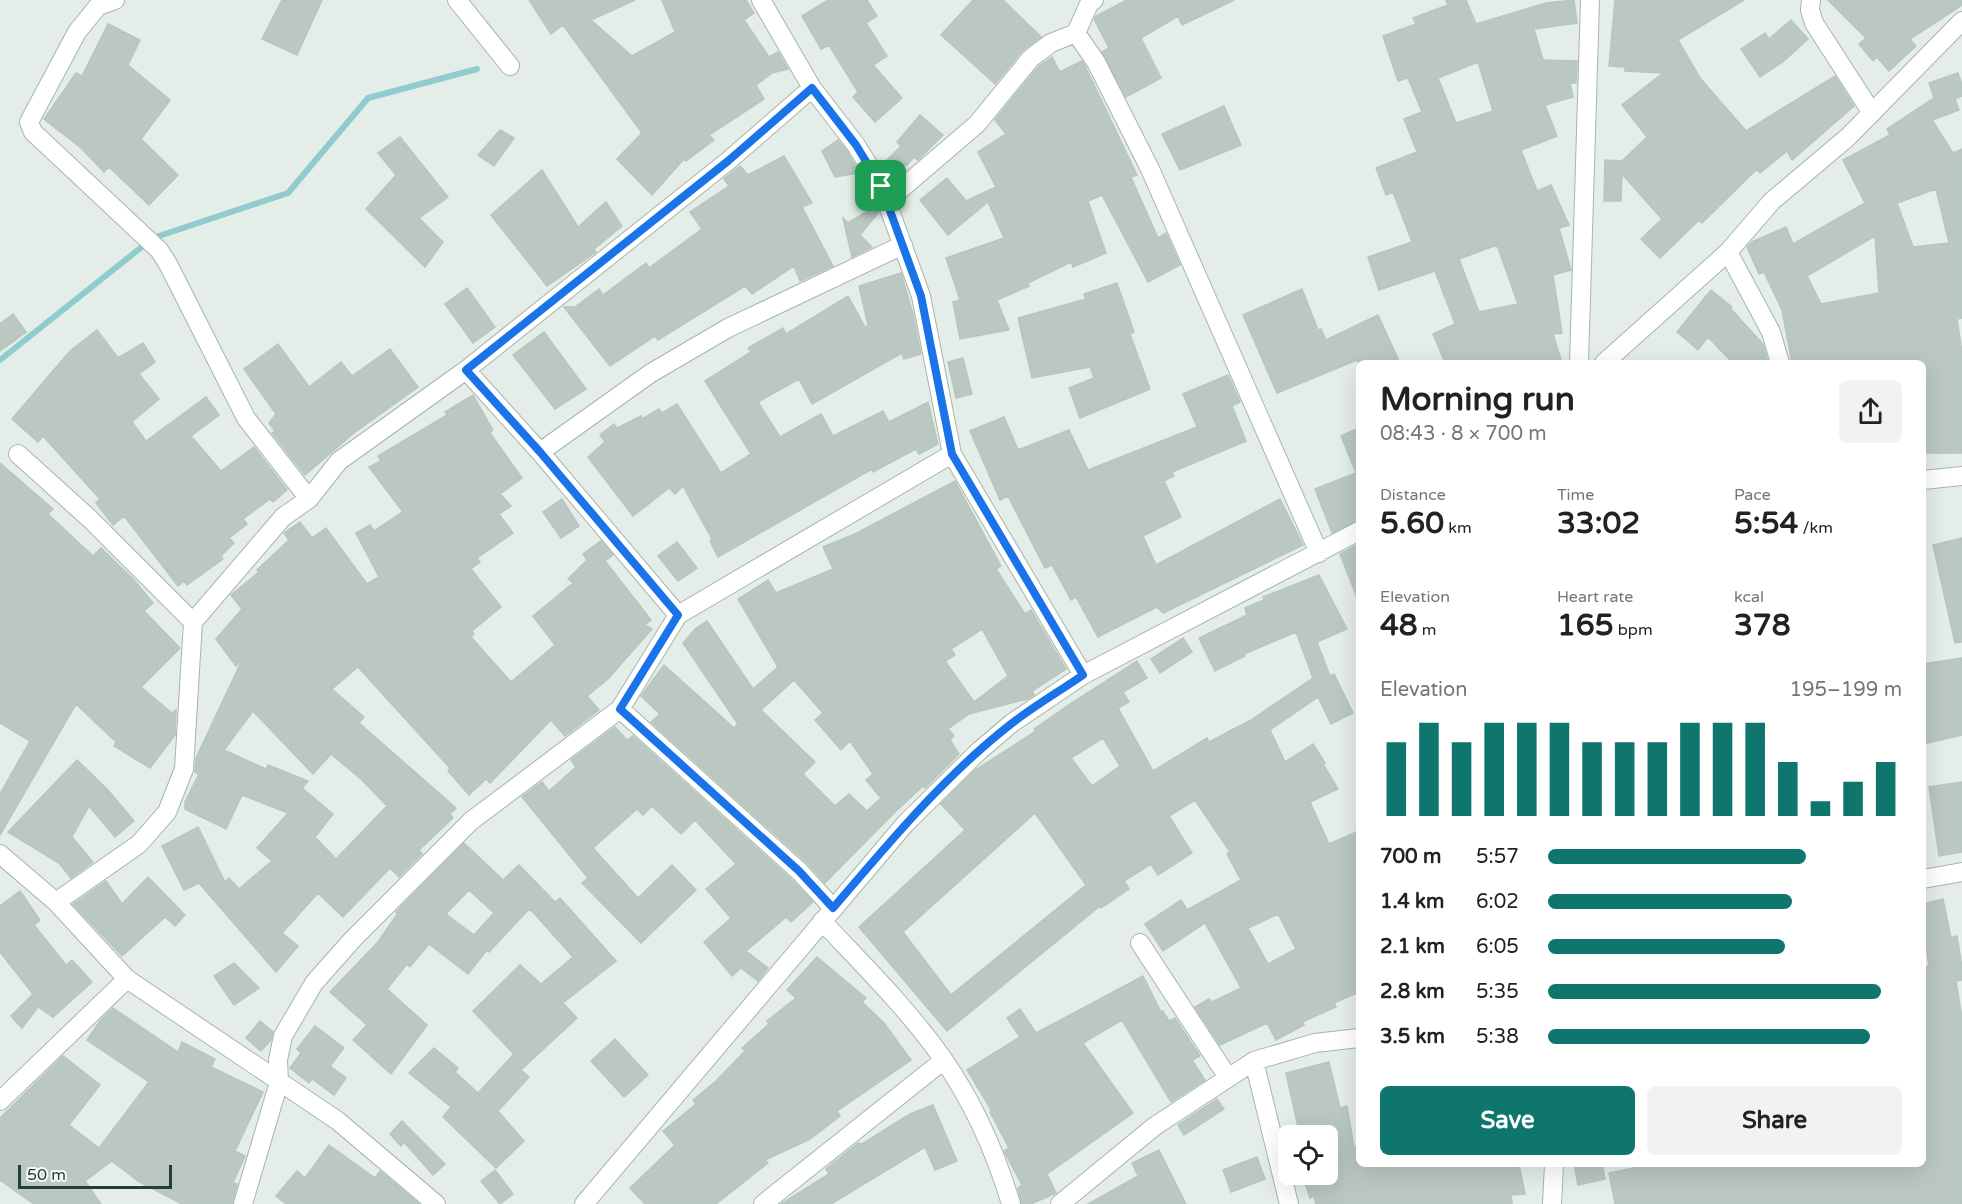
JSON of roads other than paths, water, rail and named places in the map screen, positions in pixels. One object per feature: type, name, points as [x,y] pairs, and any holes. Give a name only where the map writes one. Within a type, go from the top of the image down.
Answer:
[{"type":"street","points":[[115,0],[98,6],[77,32],[28,122],[33,132],[164,257],[246,418],[309,499]]},
{"type":"street","points":[[457,0],[510,66]]},
{"type":"street","points":[[761,0],[812,88],[856,145],[881,186],[921,296],[952,454],[1083,675]]},
{"type":"street","points":[[887,201],[977,124],[1031,58],[1051,43],[1076,33],[1089,4],[1094,0]]},
{"type":"street","points":[[1579,360],[1590,0]]},
{"type":"street","points":[[1811,0],[1810,10],[1814,23],[1872,113]]},
{"type":"street","points":[[1607,360],[1728,252],[1772,201],[1872,113],[1962,21]]},
{"type":"street","points":[[1076,33],[1096,62],[1150,170],[1319,552]]},
{"type":"street","points":[[56,902],[139,844],[167,812],[184,769],[193,622],[283,517],[309,499],[339,461],[466,370],[728,161],[812,88]]},
{"type":"street","points":[[540,452],[651,373],[728,328],[903,245]]},
{"type":"street","points":[[1728,252],[1772,332],[1779,360]]},
{"type":"street","points":[[466,370],[540,452],[678,615]]},
{"type":"street","points":[[18,454],[90,519],[193,622]]},
{"type":"street","points":[[243,1204],[279,1082],[278,1060],[283,1036],[314,983],[353,939],[471,822],[620,709],[678,615],[952,454]]},
{"type":"street","points":[[1926,480],[1962,476]]},
{"type":"street","points":[[584,1204],[905,824],[979,751],[1012,723],[1083,675],[1356,533]]},
{"type":"street","points":[[620,709],[799,871],[828,914],[944,1060],[999,1166],[1011,1204]]},
{"type":"street","points":[[0,855],[56,902],[127,979],[338,1121],[436,1204]]},
{"type":"street","points":[[1926,878],[1962,872]]},
{"type":"street","points":[[1140,944],[1227,1076]]},
{"type":"street","points":[[0,1101],[127,979]]},
{"type":"street","points":[[1060,1204],[1155,1126],[1227,1076],[1254,1061],[1315,1043],[1356,1038]]},
{"type":"street","points":[[763,1204],[944,1060]]},
{"type":"street","points":[[1254,1061],[1289,1204]]},
{"type":"street","points":[[1552,1204],[1554,1167]]},
{"type":"waterway","points":[[0,360],[153,238],[288,193],[368,98],[477,69]]}]
